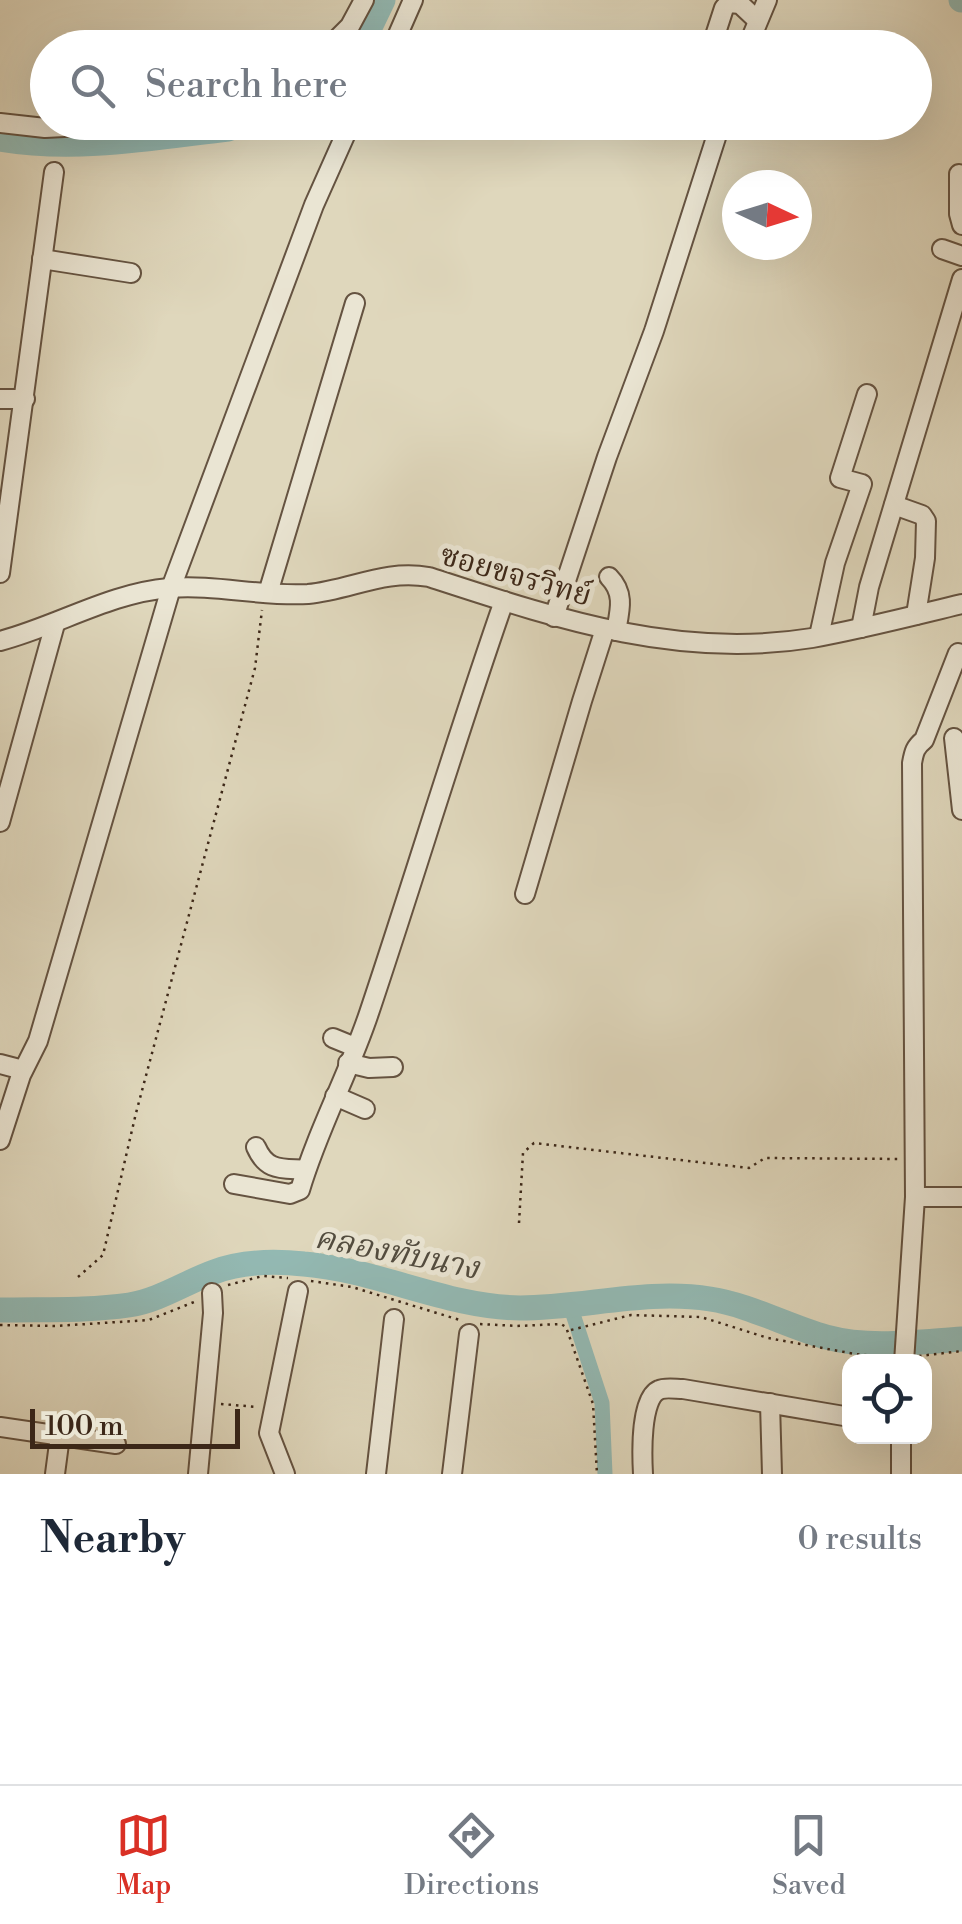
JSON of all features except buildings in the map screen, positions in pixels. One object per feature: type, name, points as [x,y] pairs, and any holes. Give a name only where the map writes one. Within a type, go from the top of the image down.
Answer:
[{"type":"street","points":[[346,30],[364,0]]},
{"type":"street","points":[[400,30],[413,0]]},
{"type":"street","points":[[753,30],[768,0]]},
{"type":"street","points":[[717,30],[729,3],[740,4],[757,20]]},
{"type":"street","points":[[0,123],[30,126]]},
{"type":"street","points":[[0,1140],[23,1070],[38,1041],[171,588],[314,205],[343,140]]},
{"type":"street","points":[[554,617],[654,331],[715,140]]},
{"type":"street","points":[[0,574],[54,172]]},
{"type":"street","points":[[959,174],[962,226]]},
{"type":"street","points":[[942,249],[962,256]]},
{"type":"street","points":[[42,259],[131,273]]},
{"type":"street","points":[[861,628],[869,587],[962,279]]},
{"type":"street","points":[[266,593],[355,303]]},
{"type":"street","points":[[819,636],[834,563],[862,484],[840,478],[867,394]]},
{"type":"street","points":[[0,399],[24,399]]},
{"type":"street","points":[[894,505],[926,520],[916,615]]},
{"type":"street","name":"ซอยขจรวิทย์","points":[[0,640],[118,599],[171,588],[316,592],[413,574],[610,630],[655,639],[726,643],[819,636],[962,604]]},
{"type":"street","points":[[526,894],[582,700],[620,606],[620,593],[609,576]]},
{"type":"street","points":[[234,1184],[290,1194],[300,1190],[367,1019],[504,601]]},
{"type":"street","points":[[0,822],[55,624]]},
{"type":"street","points":[[924,740],[958,653]]},
{"type":"street","points":[[903,1354],[916,1197],[910,808],[914,752],[924,740],[958,737],[962,810]]},
{"type":"street","points":[[332,1038],[369,1068],[393,1067]]},
{"type":"street","points":[[0,1064],[23,1070]]},
{"type":"street","points":[[335,1096],[366,1108]]},
{"type":"street","points":[[256,1147],[270,1166],[306,1170]]},
{"type":"street","points":[[916,1197],[962,1197]]},
{"type":"street","points":[[285,1474],[269,1433],[298,1291]]},
{"type":"street","points":[[198,1474],[212,1293]]},
{"type":"street","points":[[376,1474],[394,1320]]},
{"type":"street","points":[[452,1474],[469,1334]]},
{"type":"street","points":[[643,1474],[644,1422],[650,1398],[660,1389],[683,1389],[842,1416]]},
{"type":"street","points":[[770,1403],[772,1474]]},
{"type":"street","points":[[0,1427],[116,1444]]},
{"type":"street","points":[[56,1474],[60,1436]]},
{"type":"street","points":[[901,1444],[901,1474]]},
{"type":"path","points":[[78,1277],[104,1255],[136,1113],[254,668],[266,593]]},
{"type":"path","points":[[519,1224],[523,1153],[534,1143],[749,1168],[765,1158],[915,1159]]},
{"type":"path","points":[[0,1325],[148,1320],[224,1286],[263,1276],[335,1283],[469,1323],[561,1324],[568,1330],[593,1404],[598,1474]]},
{"type":"path","points":[[568,1330],[631,1315],[701,1317],[768,1338],[856,1354]]},
{"type":"path","points":[[932,1354],[962,1351]]},
{"type":"path","points":[[204,1402],[274,1409]]},
{"type":"waterway","points":[[369,30],[383,0]]},
{"type":"waterway","points":[[0,139],[57,144],[132,140]]},
{"type":"waterway","name":"คลองทับนาง","points":[[0,1310],[129,1305],[225,1268],[282,1262],[359,1273],[493,1306],[544,1307],[639,1297],[686,1297],[740,1306],[843,1341],[894,1344],[962,1339]]},
{"type":"waterway","points":[[570,1305],[602,1403],[605,1474]]}]
